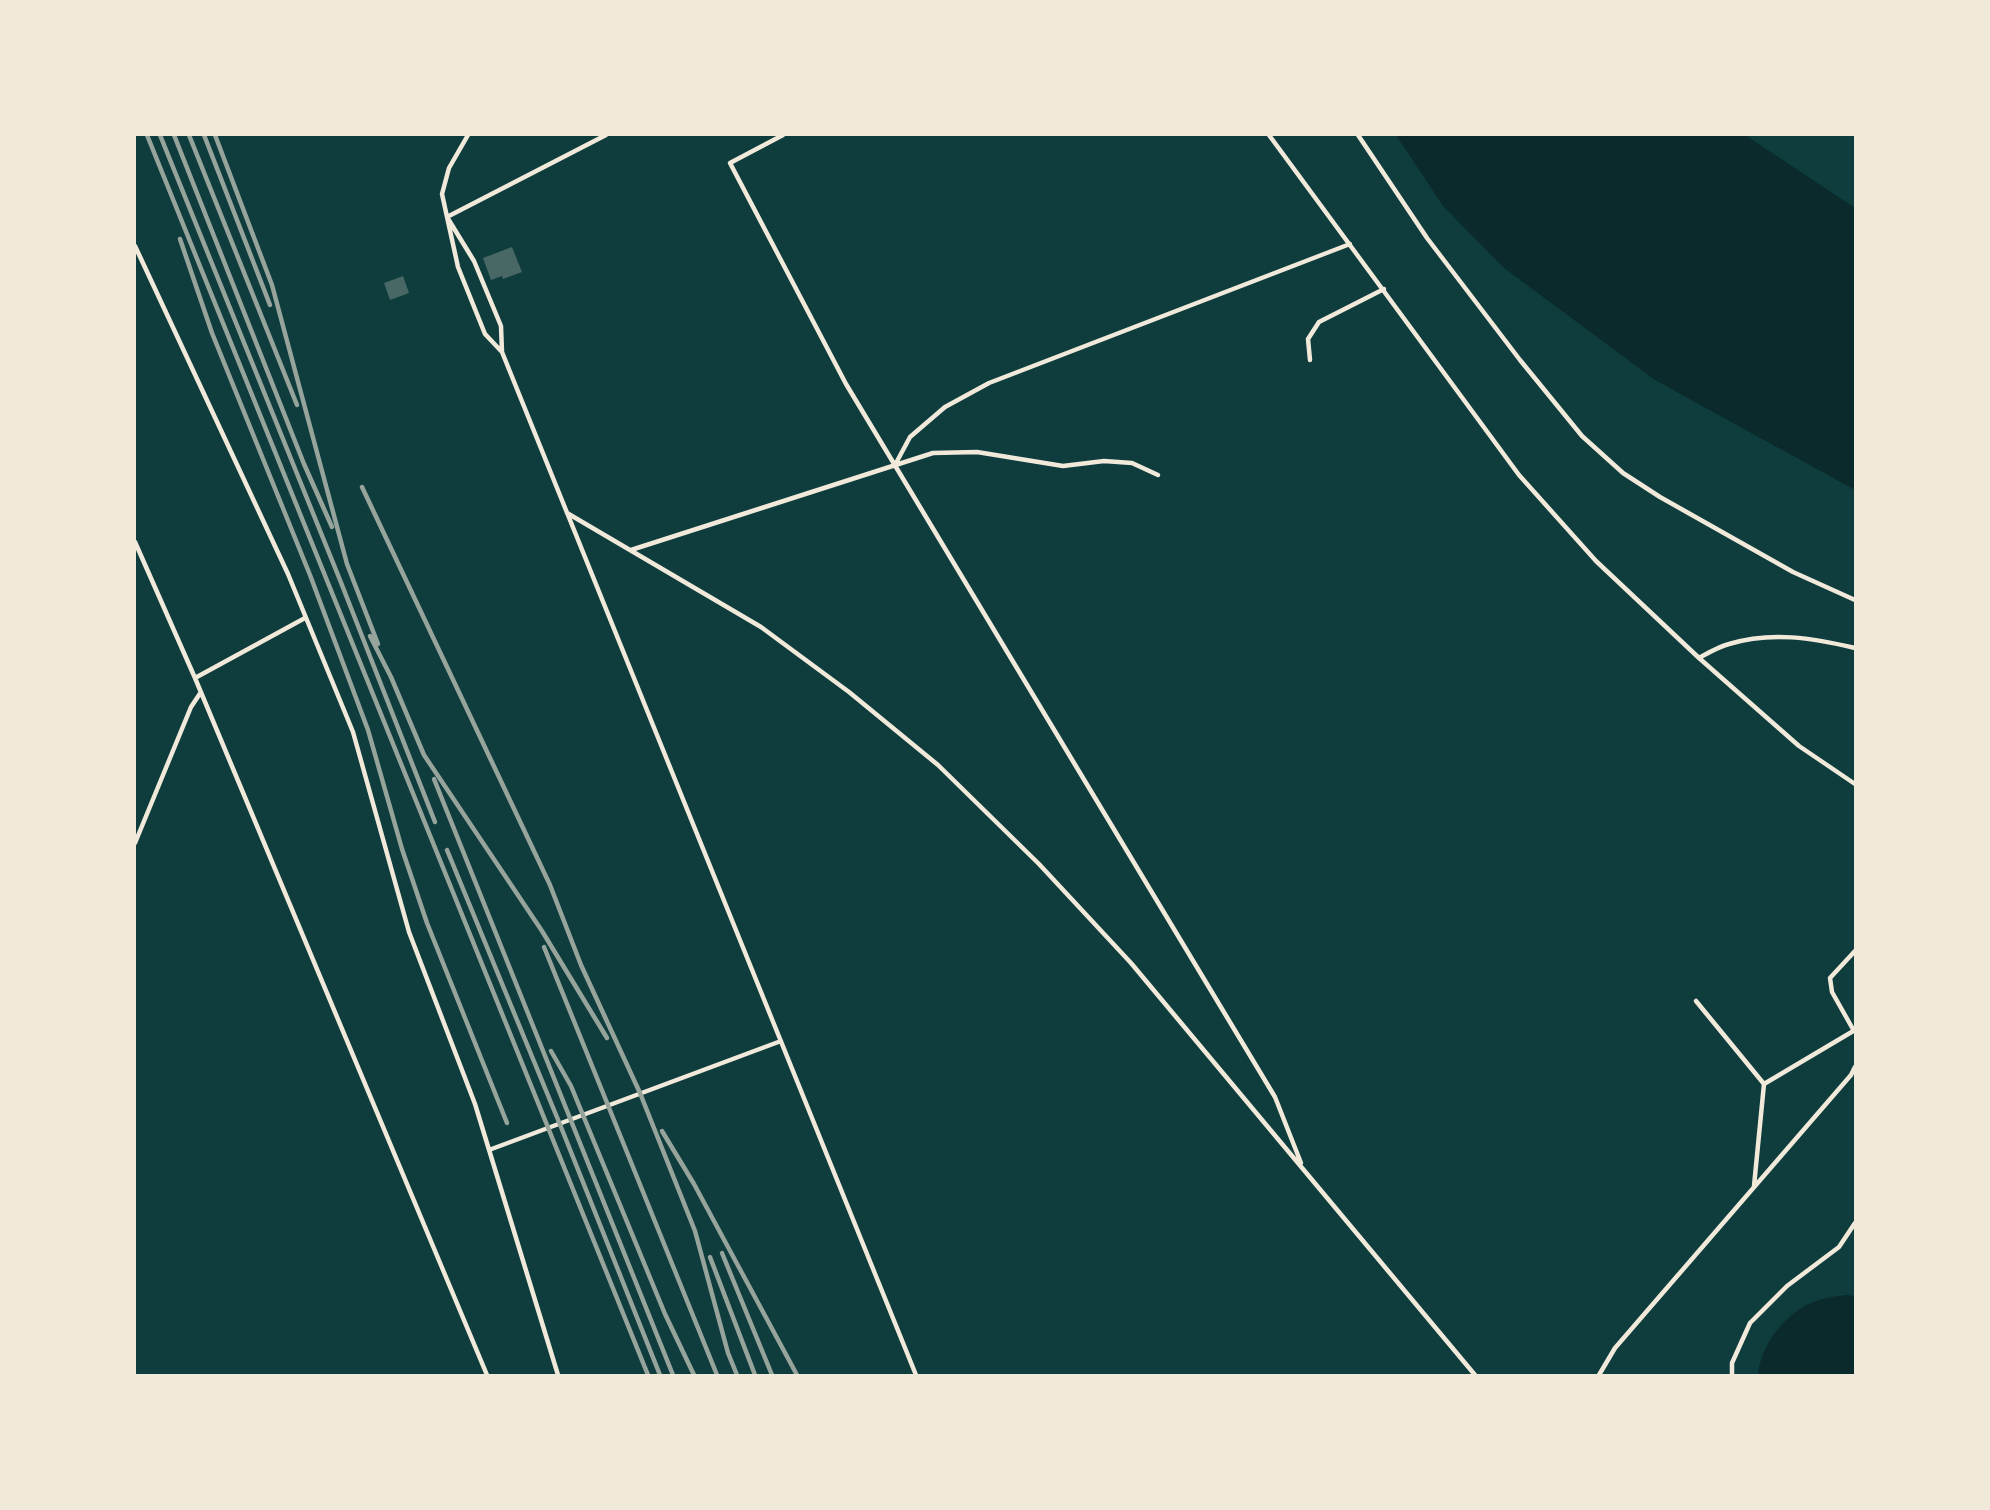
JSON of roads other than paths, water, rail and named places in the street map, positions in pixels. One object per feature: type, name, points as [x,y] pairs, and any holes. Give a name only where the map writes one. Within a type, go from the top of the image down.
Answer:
[{"type":"lane","points":[[468,135],[449,168],[442,194],[458,267],[485,334],[502,352]]},
{"type":"lane","points":[[447,217],[606,135]]},
{"type":"lane","points":[[783,135],[730,163],[846,384],[1275,1097],[1303,1167]]},
{"type":"lane","points":[[1269,135],[1519,475],[1596,561],[1699,658],[1799,746],[1855,784]]},
{"type":"lane","points":[[1358,135],[1427,238],[1520,360],[1582,436],[1623,472],[1660,497],[1793,573],[1855,600]]},
{"type":"lane","points":[[447,217],[474,261],[497,315],[501,326],[502,352],[916,1375]]},
{"type":"lane","points":[[895,465],[910,437],[945,407],[989,383],[1350,244]]},
{"type":"lane","points":[[135,246],[288,574],[353,732],[409,932],[475,1104],[558,1375]]},
{"type":"lane","points":[[1310,360],[1308,339],[1319,322],[1383,289]]},
{"type":"lane","points":[[631,550],[933,453],[977,452],[1063,466],[1104,461],[1132,463],[1158,475]]},
{"type":"lane","points":[[567,513],[761,627],[849,692],[938,765],[1039,864],[1131,963],[1475,1375]]},
{"type":"lane","points":[[135,542],[201,692],[487,1375]]},
{"type":"lane","points":[[195,678],[305,618]]},
{"type":"lane","points":[[1699,658],[1726,644],[1756,637],[1785,636],[1819,640],[1855,648]]},
{"type":"lane","points":[[135,843],[191,707],[201,692]]},
{"type":"lane","points":[[1764,1084],[1854,1030],[1832,992],[1830,978],[1855,951]]},
{"type":"lane","points":[[1696,1002],[1764,1084],[1754,1186]]},
{"type":"lane","points":[[489,1150],[780,1041]]},
{"type":"lane","points":[[1599,1375],[1615,1348],[1851,1075],[1855,1067]]},
{"type":"lane","points":[[1732,1375],[1732,1364],[1750,1323],[1786,1286],[1839,1247],[1855,1223]]},
{"type":"water","points":[[1396,135],[1745,135],[1855,208],[1855,490],[1655,380],[1504,268],[1443,206]]},
{"type":"water","points":[[1847,1295],[1855,1296],[1855,1375],[1758,1375],[1764,1351],[1787,1319],[1808,1304]]},
{"type":"railway","points":[[147,135],[648,1375]]},
{"type":"railway","points":[[160,135],[435,822]]},
{"type":"railway","points":[[174,135],[304,464],[332,527]]},
{"type":"railway","points":[[189,135],[297,405]]},
{"type":"railway","points":[[204,135],[270,305]]},
{"type":"railway","points":[[215,135],[272,285],[347,564],[378,644]]},
{"type":"railway","points":[[180,239],[212,333],[310,575],[368,730],[402,849],[427,923],[507,1123]]},
{"type":"railway","points":[[362,487],[550,885],[581,965],[640,1093],[695,1231],[728,1353],[737,1375]]},
{"type":"railway","points":[[370,636],[391,677],[424,755],[542,931],[607,1038]]},
{"type":"railway","points":[[434,779],[673,1375]]},
{"type":"railway","points":[[447,850],[660,1375]]},
{"type":"railway","points":[[544,947],[717,1375]]},
{"type":"railway","points":[[551,1051],[571,1086],[665,1314],[694,1375]]},
{"type":"railway","points":[[662,1131],[694,1184],[797,1375]]},
{"type":"railway","points":[[722,1253],[772,1375]]},
{"type":"railway","points":[[710,1257],[755,1375]]}]
